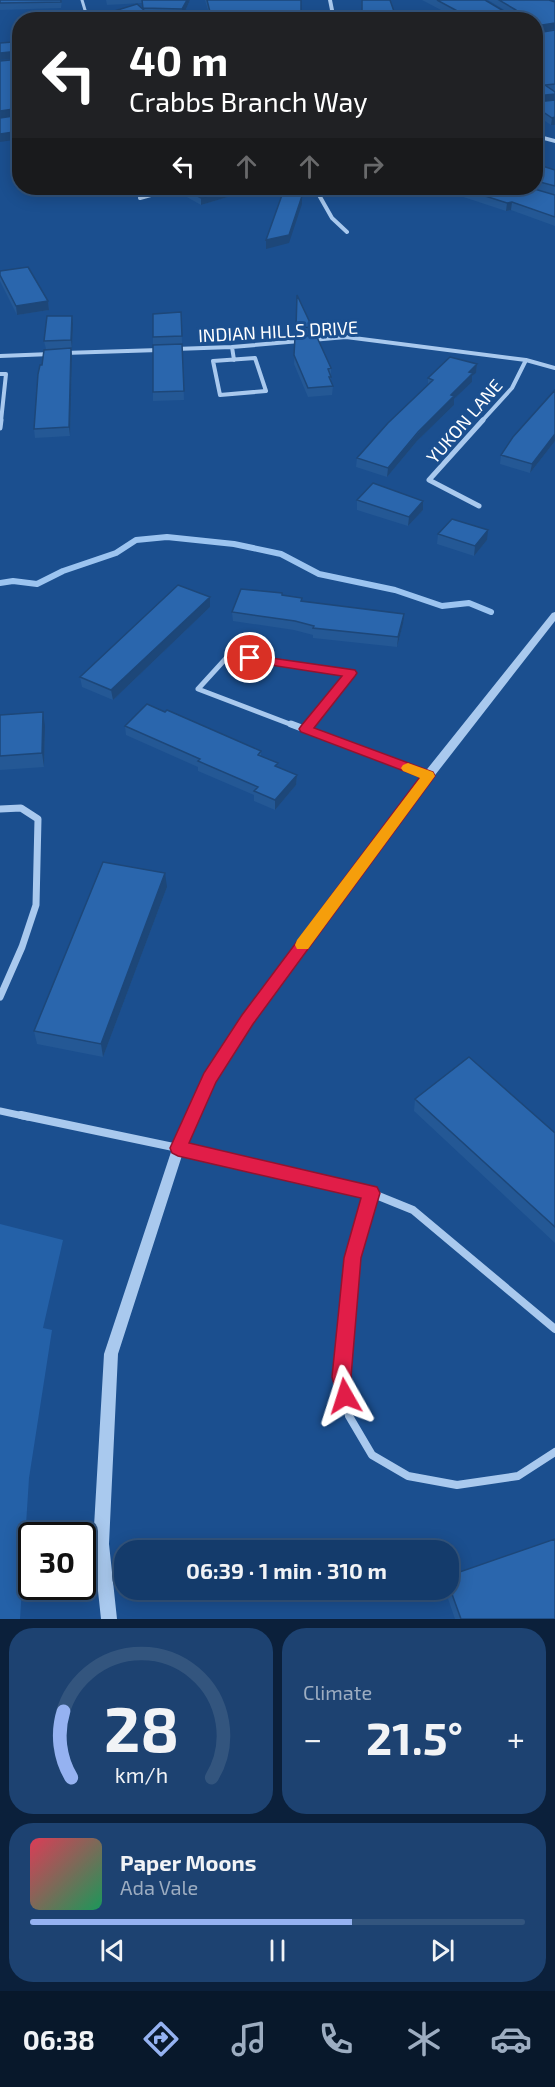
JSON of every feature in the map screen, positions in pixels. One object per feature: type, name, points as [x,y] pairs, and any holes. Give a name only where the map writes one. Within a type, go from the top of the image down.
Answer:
[{"type":"street","points":[[140,198],[151,195]]},
{"type":"street","points":[[319,195],[332,218],[347,232]]},
{"type":"street","name":"INDIAN HILLS DRIVE","points":[[174,349],[232,347],[346,337],[526,360],[555,368]]},
{"type":"street","points":[[232,347],[234,360]]},
{"type":"street","points":[[0,356],[162,350]]},
{"type":"street","points":[[255,358],[266,391],[220,395],[213,361],[234,360],[255,358]]},
{"type":"street","name":"YUKON LANE","points":[[479,506],[429,480],[512,388],[526,360]]},
{"type":"street","points":[[0,374],[6,374],[0,428]]},
{"type":"street","points":[[109,1619],[101,1544],[111,1354],[178,1148],[210,1078],[247,1019],[428,776],[555,615]]},
{"type":"street","points":[[306,729],[351,673],[230,656],[198,689],[428,776]]},
{"type":"street","points":[[0,809],[21,808],[38,819],[36,905],[0,998]]},
{"type":"street","points":[[0,1111],[178,1148],[371,1193],[413,1210],[555,1329]]},
{"type":"street","points":[[371,1193],[352,1258],[342,1377],[349,1416],[372,1455],[408,1476],[457,1485],[518,1476],[555,1452]]},
{"type":"shaded area","points":[[0,1224],[63,1240],[43,1328],[52,1330],[29,1478],[26,1522],[18,1522],[20,1619],[0,1619]]},
{"type":"building","points":[[0,0],[61,0],[61,2],[0,3]]},
{"type":"building","points":[[142,0],[187,0],[182,9],[143,8]]},
{"type":"building","points":[[207,0],[301,0],[301,12],[210,12]]},
{"type":"building","points":[[362,0],[390,0],[394,12],[362,12]]},
{"type":"building","points":[[437,0],[485,0],[505,12],[459,12]]},
{"type":"building","points":[[499,0],[555,2],[555,23],[543,25],[543,12],[516,12]]},
{"type":"building","points":[[137,4],[146,12],[111,12]]},
{"type":"building","points":[[555,30],[555,84],[545,85],[555,94],[543,95],[543,32]]},
{"type":"building","points":[[12,42],[12,52],[0,53],[0,43]]},
{"type":"building","points":[[12,60],[12,109],[0,111],[0,61]]},
{"type":"building","points":[[555,100],[555,117],[552,118],[543,112],[543,101]]},
{"type":"building","points":[[12,116],[12,132],[0,134],[0,118]]},
{"type":"building","points":[[543,166],[555,170],[555,186],[543,183]]},
{"type":"building","points":[[543,192],[555,195],[555,217],[512,202],[507,203],[482,195],[543,195]]},
{"type":"building","points":[[195,195],[212,195],[201,198]]},
{"type":"building","points":[[282,195],[302,196],[289,235],[266,240]]},
{"type":"building","points":[[28,267],[48,301],[16,306],[0,271]]},
{"type":"building","points":[[297,295],[312,327],[296,328]]},
{"type":"building","points":[[181,312],[182,336],[153,337],[153,314]]},
{"type":"building","points":[[47,316],[72,316],[71,340],[44,341]]},
{"type":"building","points":[[316,335],[331,368],[328,369],[333,386],[308,388],[294,355],[295,337]]},
{"type":"building","points":[[182,344],[184,391],[153,392],[153,345]]},
{"type":"building","points":[[71,348],[69,427],[34,429],[38,374],[44,350]]},
{"type":"building","points":[[450,357],[477,364],[469,372],[473,373],[451,395],[454,396],[418,432],[388,468],[357,458],[388,423],[433,380],[428,378]]},
{"type":"building","points":[[555,390],[555,434],[532,464],[501,455],[513,437]]},
{"type":"building","points":[[373,483],[423,501],[409,517],[357,500]]},
{"type":"building","points":[[452,519],[488,530],[475,546],[438,534]]},
{"type":"building","points":[[178,585],[210,597],[111,690],[80,677]]},
{"type":"building","points":[[241,589],[282,593],[282,595],[302,598],[301,601],[404,614],[398,637],[313,628],[314,626],[295,621],[232,612]]},
{"type":"building","points":[[147,704],[165,712],[167,710],[261,751],[258,755],[278,763],[275,766],[297,775],[275,800],[254,791],[258,787],[125,726]]},
{"type":"building","points":[[43,712],[42,753],[0,756],[0,715]]},
{"type":"building","points":[[103,862],[165,873],[101,1044],[34,1031]]},
{"type":"building","points":[[469,1057],[555,1133],[555,1227],[415,1099]]},
{"type":"building","points":[[555,1539],[555,1619],[461,1619],[454,1600],[459,1600],[459,1572]]},
{"type":"waterway","points":[[0,583],[13,581],[37,584],[63,571],[116,553],[136,540],[167,537],[234,544],[281,554],[319,574],[395,590],[442,606],[469,603],[491,612]]},
{"type":"slow traffic","points":[[303,945],[428,776],[408,768]]},
{"type":"route","points":[[250,658],[351,673],[306,729],[428,776],[247,1019],[210,1078],[178,1148],[371,1193],[352,1258],[342,1377],[345,1396]]}]
